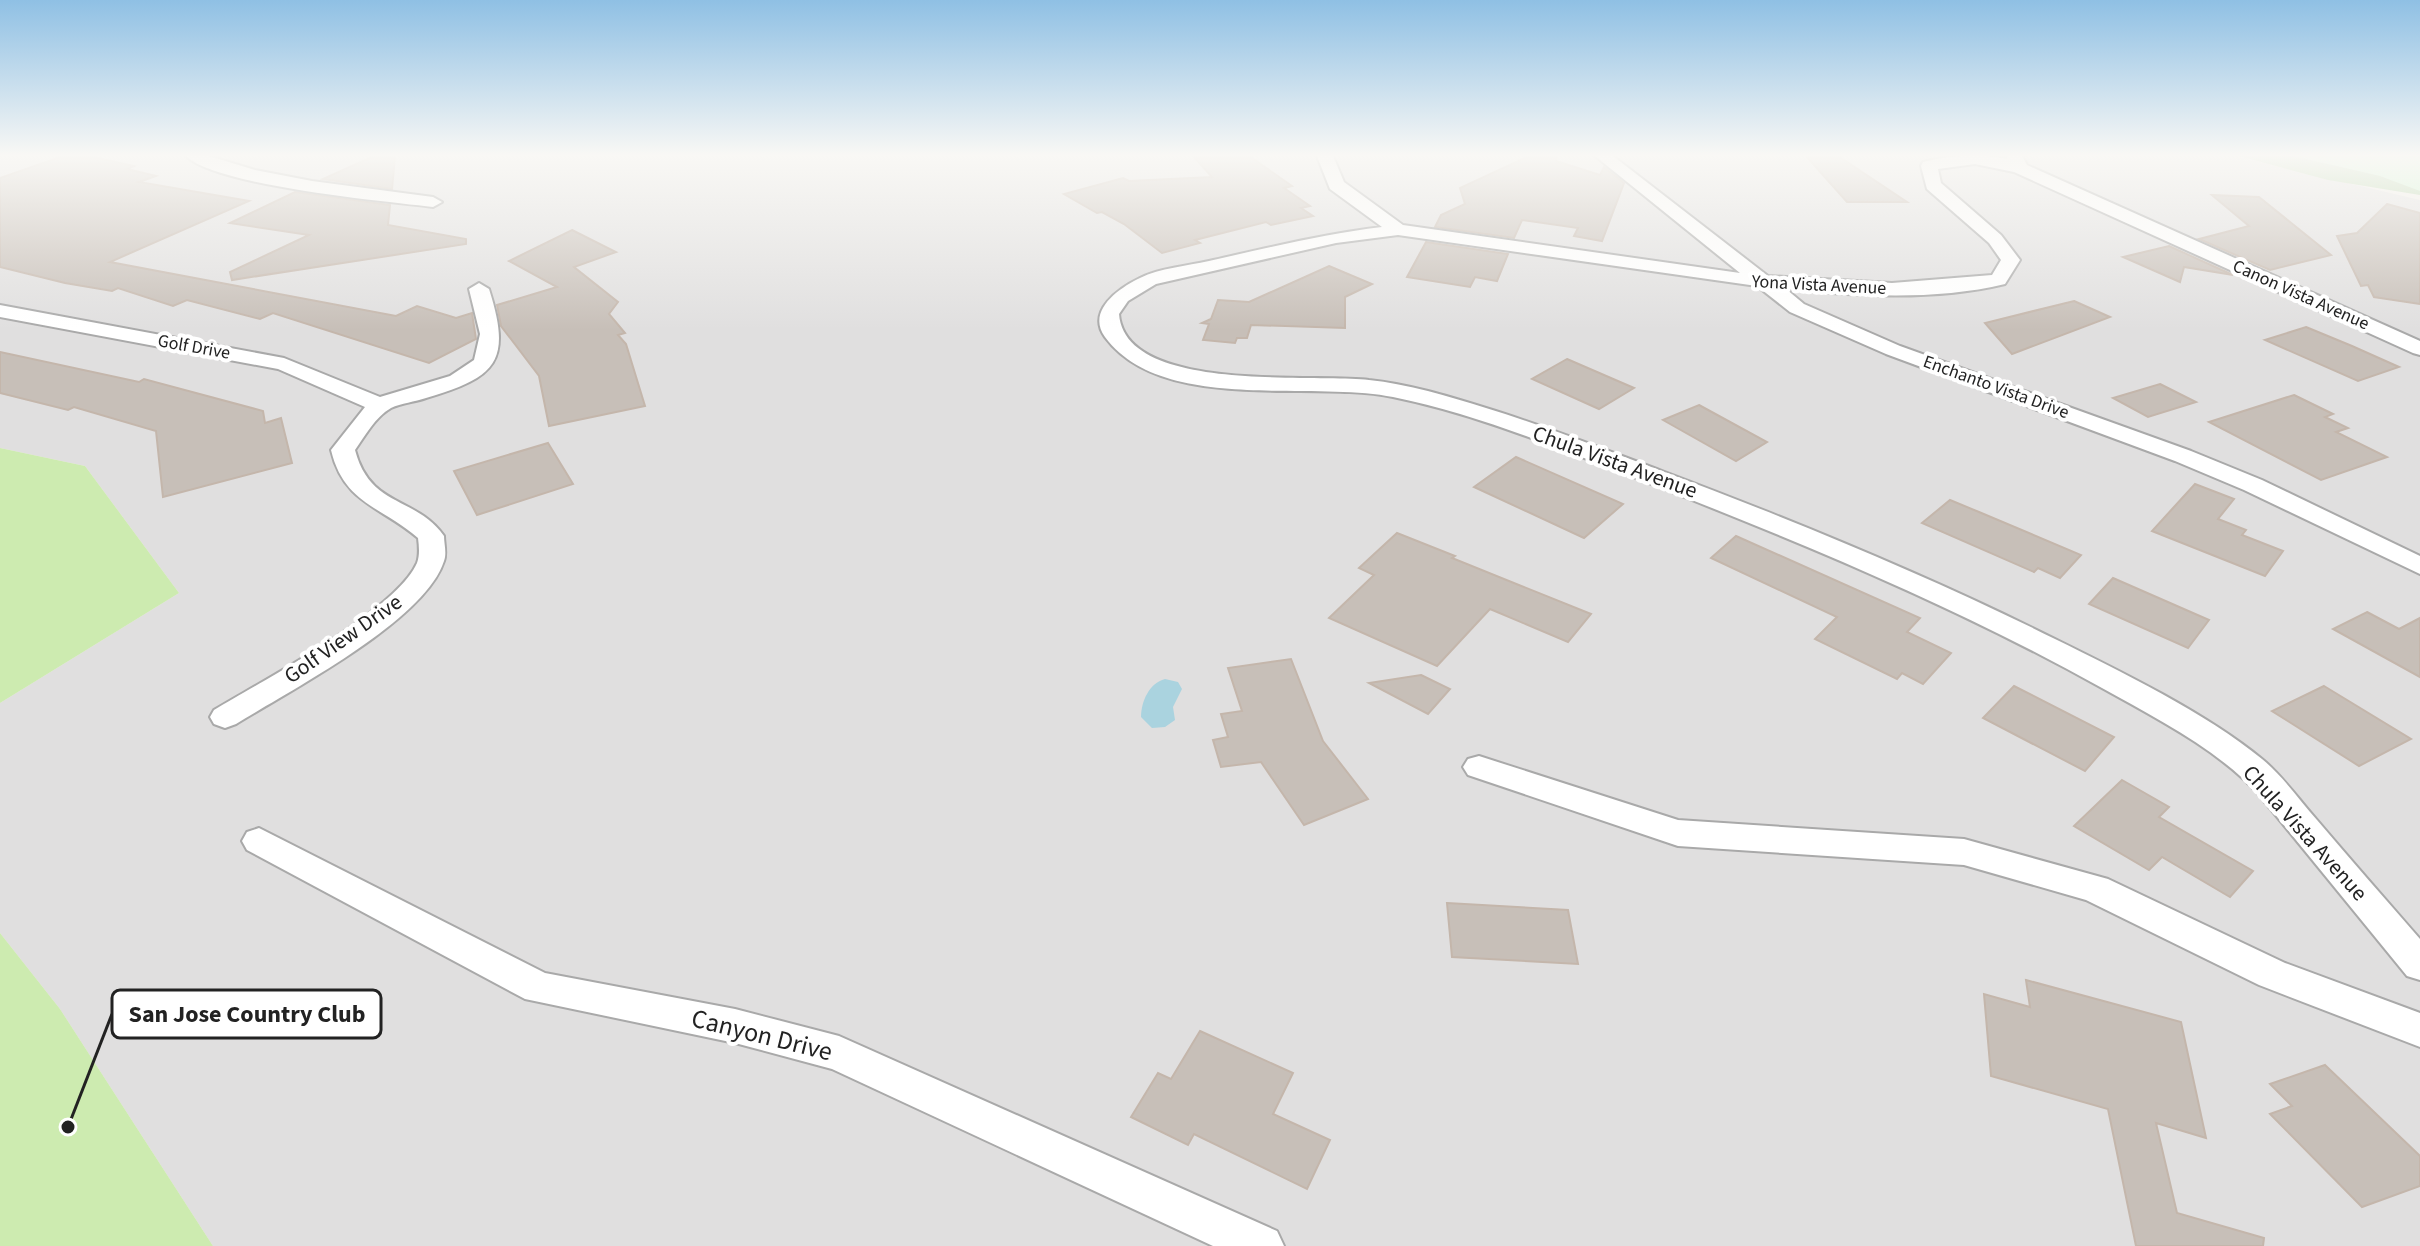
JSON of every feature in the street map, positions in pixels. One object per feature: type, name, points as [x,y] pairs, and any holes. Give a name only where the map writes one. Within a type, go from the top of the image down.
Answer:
[{"type":"street","points":[[1376,214],[1398,230]]},
{"type":"street","name":"Enchanto Vista Drive","points":[[1679,214],[1797,308],[1893,350],[2183,456],[2267,492],[2420,566]]},
{"type":"street","name":"Yona Vista Avenue","points":[[1398,230],[1572,252],[1771,285],[1944,289],[1998,280],[2011,260],[1995,239],[1966,214]]},
{"type":"street","name":"Canon Vista Avenue","points":[[2129,214],[2420,349]]},
{"type":"street","name":"Chula Vista Avenue","points":[[1398,230],[1336,238],[1150,280],[1132,288],[1115,302],[1106,317],[1109,330],[1124,348],[1151,366],[1188,378],[1227,383],[1362,386],[1451,404],[1794,529],[2002,622],[2152,701],[2252,767],[2420,965]]},
{"type":"street","points":[[380,405],[449,385],[480,369],[492,351],[491,321],[479,289]]},
{"type":"street","name":"Golf Drive","points":[[0,311],[284,364],[310,378],[380,405]]},
{"type":"street","name":"Golf View Drive","points":[[225,717],[354,637],[404,601],[432,560],[431,536],[414,519],[358,489],[346,470],[343,450],[380,405]]},
{"type":"street","points":[[1479,767],[1678,833],[1964,852],[1979,856],[2096,889],[2272,974],[2420,1030]]},
{"type":"street","name":"Canyon Drive","points":[[259,841],[538,988],[735,1026],[839,1053],[1262,1246]]},
{"type":"shaded area","points":[[0,214],[2420,214],[2420,1246],[213,1246],[60,1009],[0,933],[0,703],[179,593],[85,466],[0,448]]},
{"type":"green space","points":[[0,448],[85,466],[179,593],[0,703]]},
{"type":"green space","points":[[0,933],[60,1009],[213,1246],[0,1246]]},
{"type":"water","points":[[1165,679],[1178,682],[1182,689],[1173,707],[1175,720],[1165,727],[1152,728],[1141,717],[1142,705],[1150,689]]},
{"type":"building","points":[[0,214],[219,214],[110,262],[396,316],[417,306],[456,318],[472,313],[476,339],[429,363],[273,313],[260,319],[187,300],[173,306],[118,288],[112,291],[65,283],[0,267]]},
{"type":"building","points":[[249,214],[389,214],[388,225],[466,239],[466,244],[232,280],[230,272],[309,235],[230,223]]},
{"type":"building","points":[[1106,214],[1313,216],[1271,225],[1266,222],[1195,240],[1200,243],[1162,253]]},
{"type":"building","points":[[1612,214],[1602,241],[1574,236],[1578,228],[1522,220],[1514,238],[1435,227],[1441,215]]},
{"type":"building","points":[[2235,214],[2280,214],[2331,255],[2270,270],[2199,239],[2249,226]]},
{"type":"building","points":[[2377,214],[2420,214],[2420,304],[2374,297],[2368,285],[2361,286],[2337,236],[2357,233]]},
{"type":"building","points":[[572,230],[616,252],[574,267],[618,302],[609,314],[625,333],[618,335],[626,344],[645,406],[549,426],[539,376],[501,326],[497,305],[557,287],[509,261]]},
{"type":"building","points":[[1426,242],[1508,254],[1497,281],[1475,277],[1470,287],[1407,277]]},
{"type":"building","points":[[2169,246],[2233,275],[2184,267],[2180,282],[2123,257]]},
{"type":"building","points":[[1329,266],[1372,284],[1345,297],[1345,328],[1251,325],[1247,338],[1237,338],[1235,343],[1203,340],[1209,324],[1202,323],[1211,319],[1218,300],[1249,302]]},
{"type":"building","points":[[2074,301],[2110,317],[2012,354],[1985,323]]},
{"type":"building","points":[[2306,327],[2399,367],[2358,381],[2265,340]]},
{"type":"building","points":[[0,352],[139,382],[144,379],[263,411],[265,423],[281,418],[292,463],[163,497],[156,431],[74,407],[68,410],[0,393]]},
{"type":"building","points":[[1567,359],[1634,388],[1599,409],[1532,379]]},
{"type":"building","points":[[2160,384],[2196,402],[2148,417],[2113,398]]},
{"type":"building","points":[[2294,395],[2333,414],[2325,417],[2348,428],[2336,432],[2387,457],[2321,480],[2209,422]]},
{"type":"building","points":[[1699,405],[1767,442],[1736,461],[1663,420]]},
{"type":"building","points":[[548,443],[573,484],[477,515],[454,471]]},
{"type":"building","points":[[1516,457],[1623,504],[1584,538],[1474,487]]},
{"type":"building","points":[[2195,484],[2234,499],[2218,519],[2246,530],[2242,535],[2283,551],[2265,576],[2152,531]]},
{"type":"building","points":[[1950,500],[2081,555],[2060,578],[2038,568],[2034,572],[1922,523]]},
{"type":"building","points":[[1397,533],[1591,614],[1568,642],[1490,609],[1437,666],[1329,618],[1374,575],[1359,568]]},
{"type":"building","points":[[1736,536],[1920,618],[1907,632],[1951,653],[1923,684],[1902,673],[1897,679],[1815,639],[1837,617],[1711,558]]},
{"type":"building","points":[[2113,578],[2209,620],[2188,648],[2089,604]]},
{"type":"building","points":[[2367,612],[2399,629],[2420,618],[2420,677],[2333,629]]},
{"type":"building","points":[[1291,659],[1323,741],[1368,799],[1304,825],[1261,762],[1221,767],[1213,740],[1228,737],[1221,714],[1242,711],[1228,668]]},
{"type":"building","points":[[1421,675],[1450,689],[1428,714],[1369,683]]},
{"type":"building","points":[[2014,686],[2114,737],[2085,771],[1983,718]]},
{"type":"building","points":[[2324,686],[2411,739],[2359,766],[2272,711]]},
{"type":"building","points":[[2122,780],[2169,807],[2159,817],[2253,871],[2230,897],[2162,857],[2149,870],[2074,826]]},
{"type":"building","points":[[1447,903],[1568,910],[1578,964],[1452,957]]},
{"type":"building","points":[[2026,980],[2181,1022],[2206,1138],[2156,1123],[2177,1213],[2264,1238],[2263,1246],[2136,1246],[2108,1109],[1991,1076],[1984,994],[2030,1007]]},
{"type":"building","points":[[1200,1031],[1293,1073],[1273,1114],[1330,1140],[1307,1189],[1194,1134],[1188,1145],[1131,1117],[1158,1073],[1171,1079]]},
{"type":"building","points":[[2325,1065],[2420,1156],[2420,1186],[2362,1207],[2270,1114],[2292,1106],[2270,1084]]},
{"type":"place","name":"San Jose Country Club","points":[[68,1127]]}]
